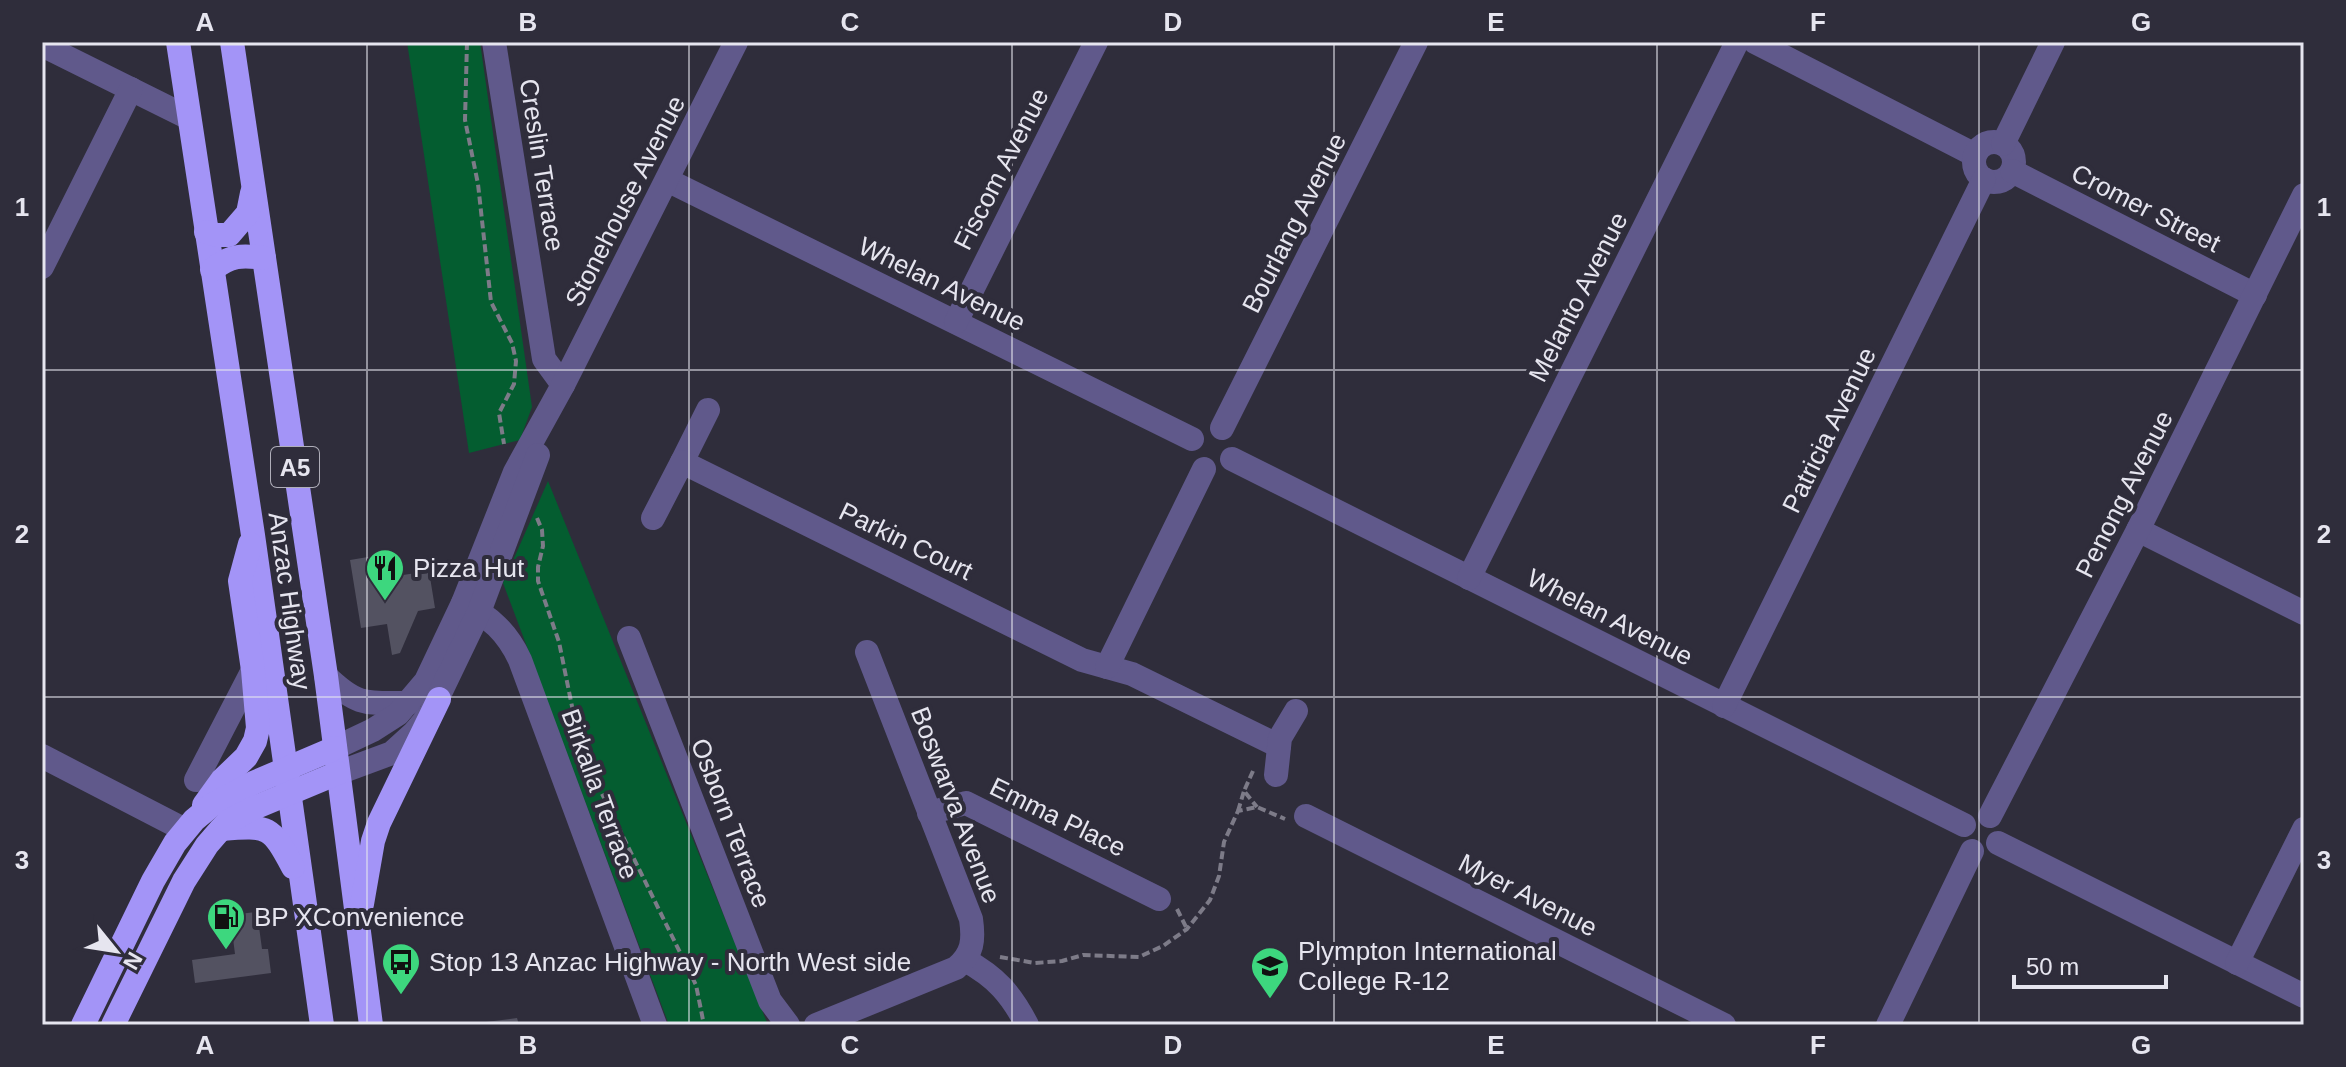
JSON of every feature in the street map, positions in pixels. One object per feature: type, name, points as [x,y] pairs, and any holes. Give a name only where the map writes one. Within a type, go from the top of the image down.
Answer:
[{"type":"highway","name":"Anzac Highway","points":[[178,42],[253,535],[322,1025]]},
{"type":"highway","name":"Anzac Highway","points":[[232,42],[326,676],[371,1025]]},
{"type":"highway","points":[[206,232],[229,235],[248,213],[254,186]]},
{"type":"highway","points":[[212,270],[224,260],[236,257],[264,258]]},
{"type":"highway","points":[[83,1025],[153,881],[189,825],[222,780],[246,757],[255,741],[258,721],[240,581],[253,535]]},
{"type":"highway","points":[[357,930],[379,823],[439,699]]},
{"type":"highway","points":[[113,1025],[184,881],[207,845],[229,821],[335,748]]},
{"type":"highway","points":[[189,825],[212,805],[253,783],[287,782],[338,773]]},
{"type":"highway","points":[[220,830],[254,827],[268,831],[281,844],[300,880]]},
{"type":"street","name":"Creslin Terrace","points":[[494,42],[544,359],[563,385]]},
{"type":"street","name":"Stonehouse Avenue","points":[[338,773],[392,753],[423,723],[439,699],[515,472],[563,385],[736,42]]},
{"type":"street","name":"Fiscom Avenue","points":[[956,322],[1096,42]]},
{"type":"street","name":"Bourlang Avenue","points":[[1222,428],[1416,42]]},
{"type":"street","name":"Melanto Avenue","points":[[1469,578],[1737,42]]},
{"type":"street","points":[[1755,42],[1975,155]]},
{"type":"street","points":[[2003,144],[2053,42]]},
{"type":"street","points":[[42,45],[189,118]]},
{"type":"street","points":[[42,267],[131,89]]},
{"type":"street","points":[[1987,143],[2003,144],[2013,155],[2012,171],[2000,181],[1984,179],[1975,168],[1975,155],[1987,143]]},
{"type":"street","name":"Cromer Street","points":[[2012,171],[2255,295]]},
{"type":"street","name":"Patricia Avenue","points":[[1724,706],[1984,179]]},
{"type":"street","name":"Whelan Avenue","points":[[667,180],[1192,439]]},
{"type":"street","name":"Penong Avenue","points":[[1990,816],[2138,530],[2304,195]]},
{"type":"street","points":[[653,518],[708,410]]},
{"type":"street","points":[[1205,428],[1222,428],[1233,441],[1232,459],[1216,470],[1204,469],[1192,456],[1192,439],[1205,428]]},
{"type":"street","name":"Whelan Avenue","points":[[1232,459],[1964,825]]},
{"type":"street","name":"Parkin Court","points":[[682,462],[1082,660],[1132,674],[1279,746]]},
{"type":"street","points":[[1107,667],[1204,469]]},
{"type":"street","points":[[2138,530],[2304,613]]},
{"type":"street","name":"Stonehouse Avenue","points":[[335,748],[373,730],[409,703],[471,607]]},
{"type":"street","name":"Birkalla Terrace","points":[[471,607],[504,632],[520,660],[655,1025]]},
{"type":"street","name":"Osborn Terrace","points":[[629,638],[770,1001],[788,1025]]},
{"type":"street","name":"Boswarva Avenue","points":[[867,652],[971,919],[974,938],[965,960]]},
{"type":"street","points":[[196,780],[253,670]]},
{"type":"street","points":[[326,676],[354,699],[409,703]]},
{"type":"street","points":[[1276,775],[1280,738],[1296,711]]},
{"type":"street","points":[[42,756],[189,825]]},
{"type":"street","name":"Emma Place","points":[[929,813],[966,803],[1159,899]]},
{"type":"street","points":[[1977,815],[1990,816],[1999,826],[2001,834],[1998,843],[1987,853],[1972,851],[1962,838],[1964,825],[1977,815]]},
{"type":"street","name":"Myer Avenue","points":[[1306,816],[1724,1025]]},
{"type":"street","points":[[2237,963],[2304,829]]},
{"type":"street","points":[[1998,843],[2304,996]]},
{"type":"street","points":[[1888,1025],[1972,851]]},
{"type":"street","points":[[816,1025],[956,968],[965,960],[988,972],[999,982],[1027,1025]]},
{"type":"path","points":[[467,42],[465,120],[478,184],[491,302],[512,343],[516,361],[514,384],[499,413],[506,447]]},
{"type":"path","points":[[533,509],[542,530],[538,581],[559,642],[581,751],[696,985],[704,1025]]},
{"type":"path","points":[[1238,811],[1244,791]]},
{"type":"green space","points":[[407,42],[480,42],[532,407],[520,440],[469,453]]},
{"type":"green space","points":[[548,481],[768,1025],[669,1025],[503,583]]},
{"type":"building","points":[[386,554],[390,577],[429,571],[435,608],[418,611],[400,653],[392,655],[387,624],[361,628],[350,560]]},
{"type":"building","points":[[257,912],[262,949],[268,949],[271,973],[195,983],[192,960],[235,954],[230,915]]},
{"type":"building","points":[[517,1018],[519,1025],[478,1025],[478,1023]]},
{"type":"place","name":"Pizza Hut","points":[[385,602]]},
{"type":"place","name":"BP XConvenience","points":[[226,951]]},
{"type":"place","name":"Stop 13 Anzac Highway - North West side","points":[[401,996]]},
{"type":"place","name":"Plympton International College R-12","points":[[1270,1000]]}]
